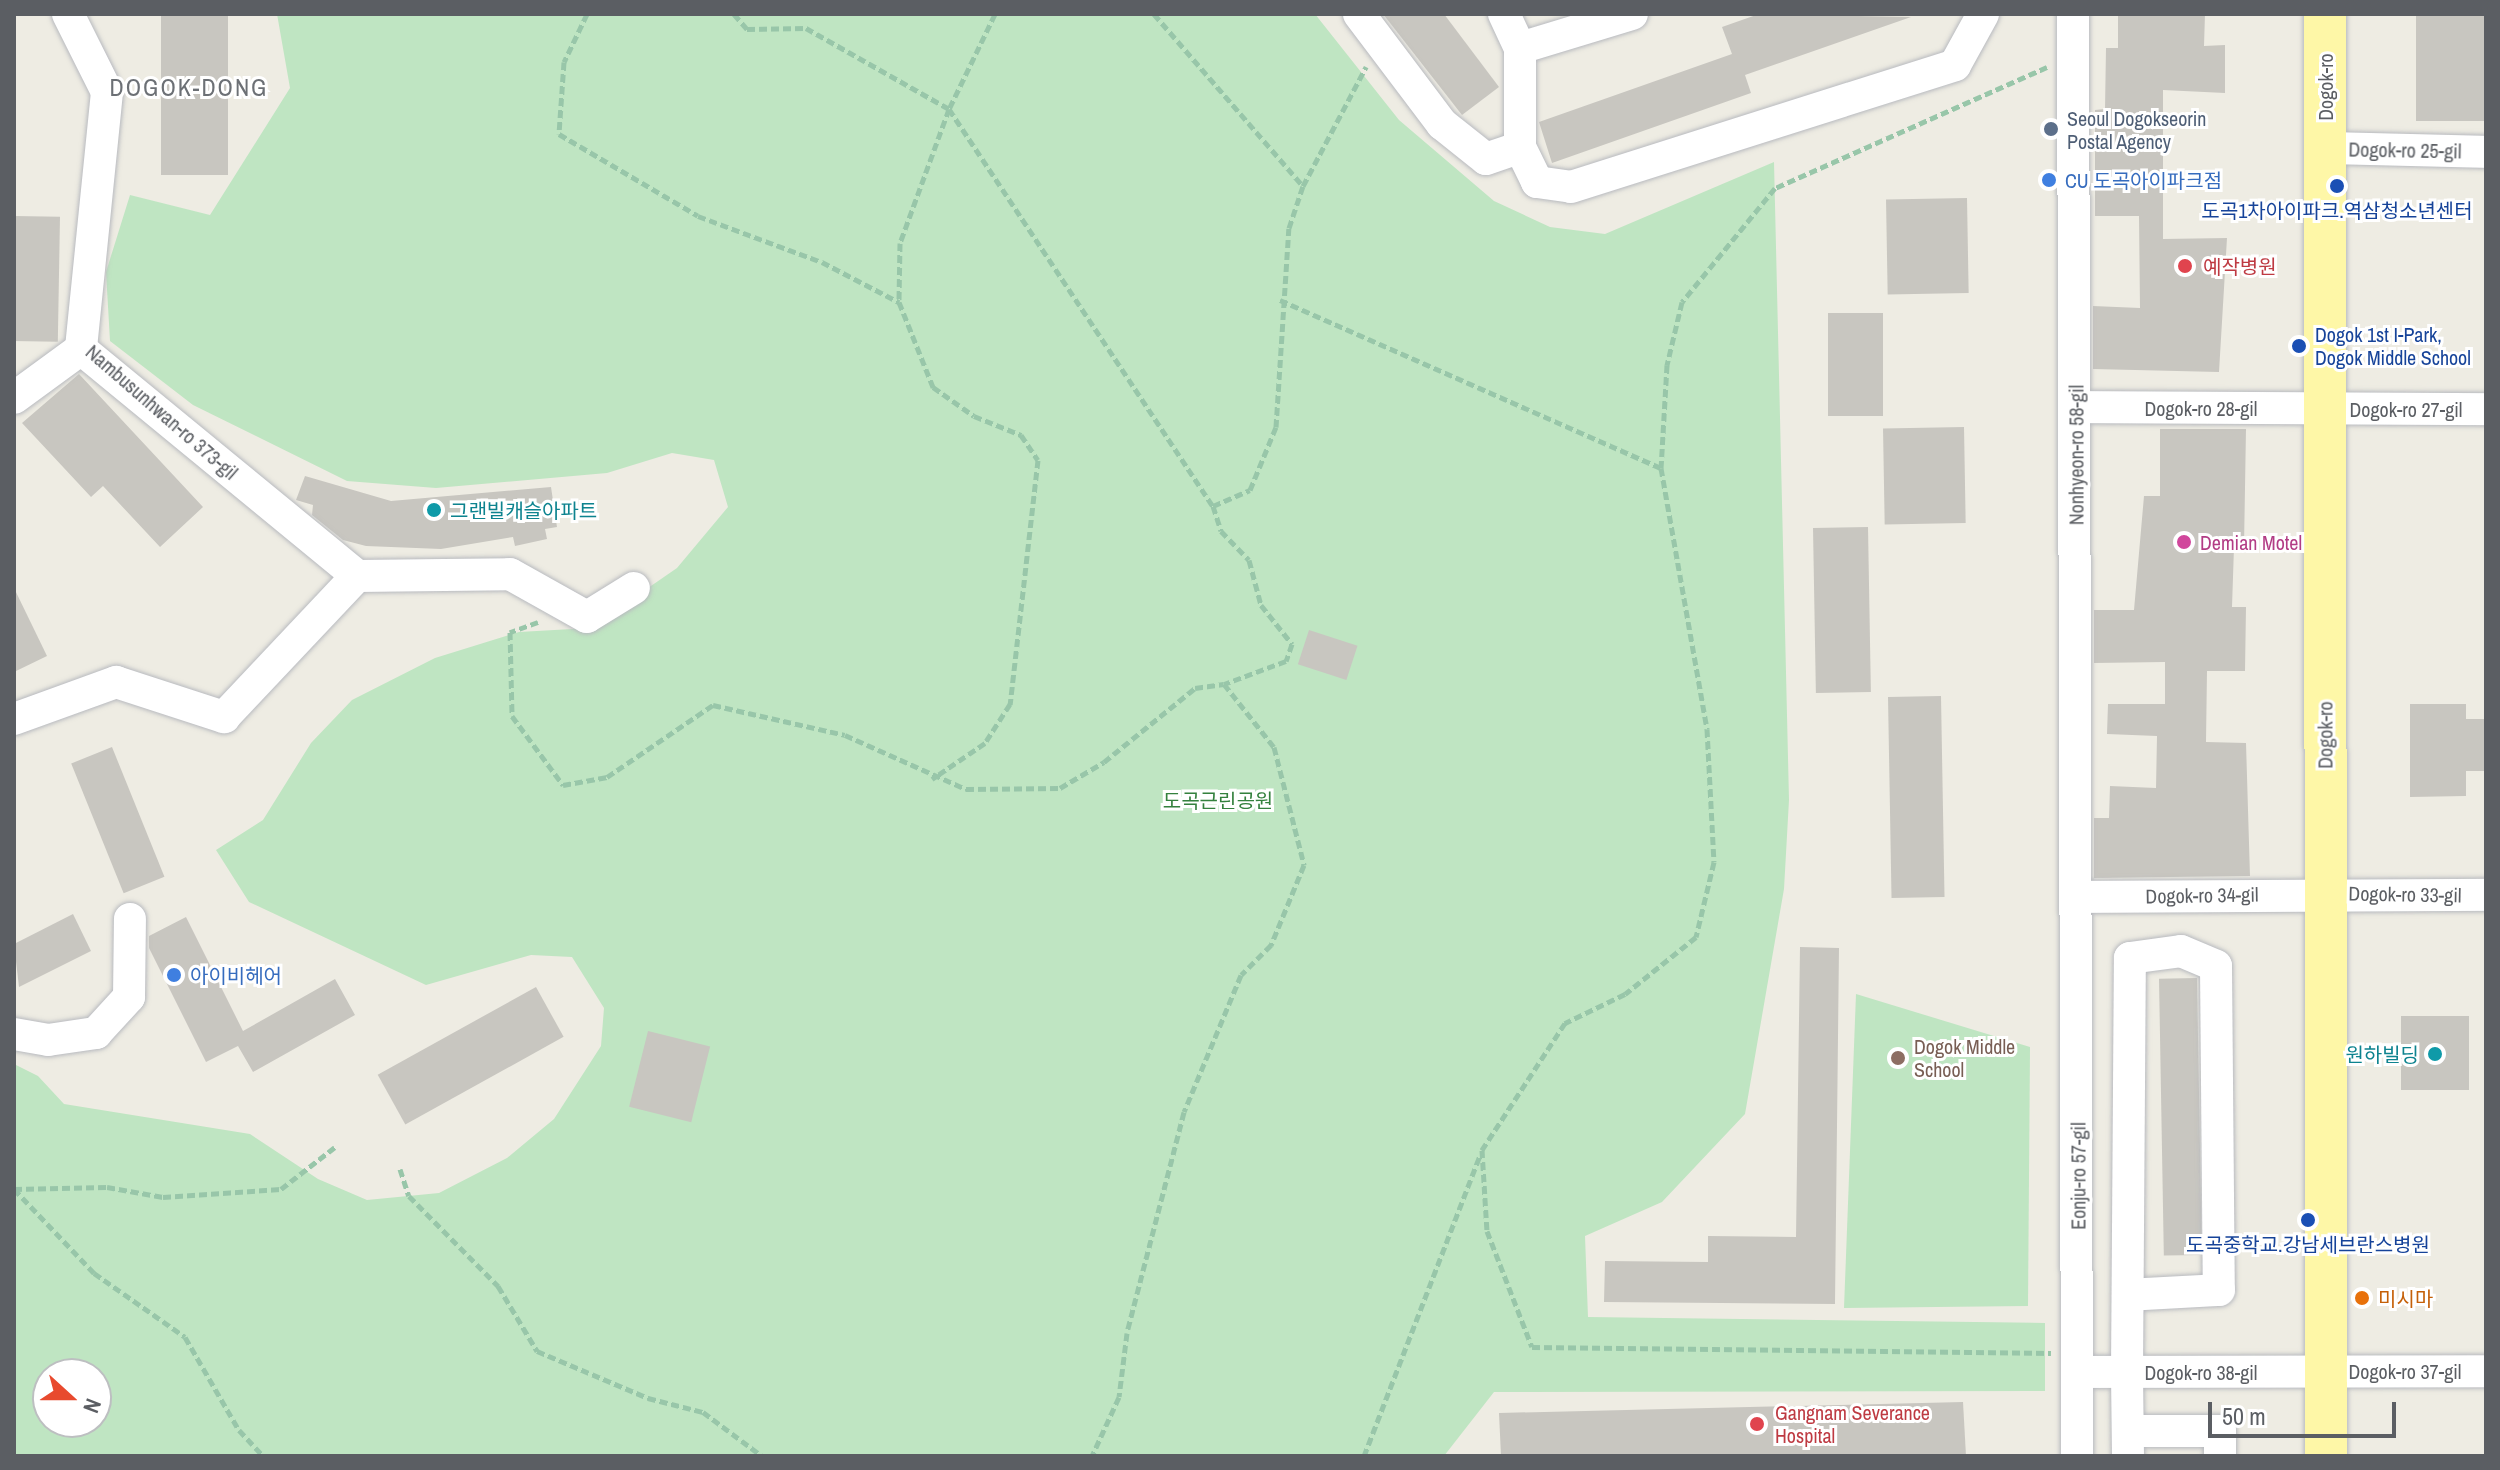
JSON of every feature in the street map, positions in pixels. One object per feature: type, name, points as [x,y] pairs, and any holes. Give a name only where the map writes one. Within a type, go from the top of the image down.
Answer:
[{"type":"main road","name":"Dogok-ro","points":[[2325,14],[2326,1456]]},
{"type":"street","name":"Nambusunhwan-ro 373-gil","points":[[68,14],[107,92],[81,349],[357,576]]},
{"type":"street","points":[[1504,14],[1520,48],[1520,147],[1537,182],[1571,187],[1955,65],[1983,14]]},
{"type":"street","points":[[1520,48],[1632,14]]},
{"type":"street","name":"Nonhyeon-ro 58-gil","points":[[2073,14],[2079,897]]},
{"type":"street","points":[[1362,17],[1442,124],[1486,159],[1520,147]]},
{"type":"street","name":"Dogok-ro 25-gil","points":[[2325,148],[2486,152]]},
{"type":"street","points":[[14,398],[81,349]]},
{"type":"street","name":"Dogok-ro 28-gil","points":[[2076,407],[2326,409]]},
{"type":"street","name":"Dogok-ro 27-gil","points":[[2326,409],[2486,409]]},
{"type":"street","points":[[14,719],[116,682],[224,717],[357,576],[510,574],[587,617],[634,588]]},
{"type":"street","name":"Dogok-ro 34-gil","points":[[2079,897],[2324,894]]},
{"type":"street","name":"Dogok-ro 33-gil","points":[[2324,894],[2486,895]]},
{"type":"street","name":"Eonju-ro 57-gil","points":[[2077,1456],[2079,897]]},
{"type":"street","points":[[14,1034],[48,1040],[96,1033],[129,997],[130,919]]},
{"type":"street","points":[[2128,1295],[2219,1290],[2216,966],[2181,951],[2130,958],[2127,1372],[2128,1444],[2220,1431],[2220,1456]]},
{"type":"street","name":"Dogok-ro 37-gil","points":[[2325,1371],[2486,1371]]},
{"type":"street","name":"Dogok-ro 38-gil","points":[[2078,1372],[2325,1371]]},
{"type":"path","points":[[587,14],[564,62],[559,134],[698,216],[822,262],[899,302]]},
{"type":"path","points":[[574,609],[510,632],[512,716],[563,785],[607,777],[713,705],[845,735],[932,779],[966,789],[1060,788],[1195,688],[1224,684],[1286,661],[1292,644],[1261,605],[1249,560],[1221,531],[1213,506],[949,109],[806,28],[747,29],[734,14]]},
{"type":"path","points":[[932,779],[985,743],[1010,704],[1038,460],[1021,435],[974,416],[933,387],[899,302],[900,243],[949,109],[995,14]]},
{"type":"path","points":[[1154,14],[1303,186]]},
{"type":"path","points":[[1213,506],[1250,490],[1276,427],[1280,300],[1303,186],[1373,54],[1362,17]]},
{"type":"path","points":[[1364,1456],[1482,1150],[1565,1023],[1625,994],[1696,937],[1714,862],[1707,729],[1661,468],[1667,365],[1682,302],[1775,188],[2073,56]]},
{"type":"path","points":[[1280,300],[1661,468]]},
{"type":"path","points":[[1092,1456],[1119,1397],[1127,1333],[1184,1112],[1241,975],[1271,945],[1304,865],[1274,747],[1224,684]]},
{"type":"path","points":[[14,1189],[107,1187],[163,1197],[281,1189],[335,1147]]},
{"type":"path","points":[[1482,1150],[1487,1231],[1532,1347],[2045,1351],[2078,1372]]},
{"type":"path","points":[[400,1169],[409,1196],[498,1286],[537,1351],[648,1398],[703,1412],[762,1456]]},
{"type":"path","points":[[14,1189],[94,1273],[185,1337],[239,1430],[263,1456]]},
{"type":"green space","name":"도곡근린공원","points":[[277,14],[1315,14],[1399,120],[1494,201],[1550,227],[1605,234],[1774,162],[1789,800],[1784,889],[1745,1114],[1662,1202],[1585,1236],[1588,1317],[2045,1323],[2045,1391],[1494,1392],[1444,1456],[14,1456],[14,1064],[38,1076],[64,1104],[250,1134],[318,1179],[367,1200],[439,1193],[507,1158],[554,1119],[601,1046],[604,1008],[572,957],[531,955],[426,985],[249,902],[216,850],[263,820],[311,743],[352,700],[435,658],[519,632],[590,628],[677,568],[728,507],[714,460],[672,453],[607,473],[436,488],[347,481],[193,405],[110,341],[106,272],[130,195],[210,215],[290,88]]},
{"type":"green space","points":[[1856,994],[2030,1047],[2028,1306],[1844,1308]]},
{"type":"building","points":[[161,14],[228,14],[228,175],[161,175]]},
{"type":"building","points":[[1383,14],[1444,14],[1499,87],[1462,115]]},
{"type":"building","points":[[1759,14],[1911,17],[1745,75],[1751,93],[1552,163],[1539,122],[1732,54],[1722,27]]},
{"type":"building","points":[[2118,14],[2205,14],[2204,46],[2225,45],[2225,93],[2163,90],[2163,239],[2227,238],[2219,372],[2093,369],[2093,306],[2140,308],[2139,216],[2095,216],[2095,110],[2105,109],[2106,48],[2118,48]]},
{"type":"building","points":[[2416,14],[2486,14],[2486,121],[2416,121]]},
{"type":"building","points":[[1967,198],[1969,293],[1888,294],[1886,199]]},
{"type":"building","points":[[14,216],[60,217],[58,342],[14,341]]},
{"type":"building","points":[[1828,313],[1883,313],[1883,416],[1828,416]]},
{"type":"building","points":[[79,374],[203,507],[160,547],[103,486],[91,497],[22,423]]},
{"type":"building","points":[[1964,427],[1966,523],[1885,524],[1883,428]]},
{"type":"building","points":[[2160,429],[2246,429],[2244,547],[2234,547],[2232,607],[2246,607],[2245,671],[2207,671],[2206,742],[2246,743],[2250,876],[2094,878],[2094,818],[2109,818],[2110,786],[2156,788],[2157,736],[2107,734],[2108,704],[2165,704],[2165,662],[2094,663],[2094,610],[2134,610],[2144,496],[2160,496]]},
{"type":"building","name":"그랜빌캐슬아파트","points":[[305,476],[391,501],[551,487],[557,527],[545,529],[547,539],[515,546],[513,537],[441,549],[366,546],[343,540],[312,515],[313,505],[296,500]]},
{"type":"building","points":[[1868,527],[1871,692],[1816,693],[1813,528]]},
{"type":"building","points":[[14,588],[47,656],[14,672]]},
{"type":"building","points":[[1309,630],[1358,646],[1346,680],[1298,664]]},
{"type":"building","points":[[1941,696],[1945,897],[1892,898],[1888,697]]},
{"type":"building","points":[[2410,704],[2466,704],[2466,719],[2486,719],[2486,771],[2466,771],[2466,796],[2410,797]]},
{"type":"building","points":[[112,747],[164,877],[124,893],[71,763]]},
{"type":"building","points":[[73,914],[91,951],[19,987],[14,944]]},
{"type":"building","points":[[186,917],[243,1031],[335,979],[355,1015],[253,1072],[238,1046],[206,1062],[149,948],[149,936]]},
{"type":"building","points":[[1800,947],[1839,948],[1835,1304],[1604,1302],[1605,1261],[1708,1262],[1708,1236],[1796,1237]]},
{"type":"building","points":[[2197,978],[2202,1255],[2164,1256],[2159,979]]},
{"type":"building","points":[[536,987],[564,1037],[405,1125],[378,1075]]},
{"type":"building","name":"원하빌딩","points":[[2401,1016],[2469,1016],[2469,1090],[2401,1090]]},
{"type":"building","points":[[648,1031],[710,1046],[691,1122],[629,1107]]},
{"type":"building","name":"Gangnam Severance Hospital","points":[[1963,1402],[1966,1456],[1501,1456],[1499,1413]]},
{"type":"place","name":"Seoul Dogokseorin Postal Agency","points":[[2051,129]]},
{"type":"place","name":"CU 도곡아이파크점","points":[[2049,180]]},
{"type":"place","name":"도곡1차아이파크.역삼청소년센터","points":[[2337,186]]},
{"type":"place","name":"예작병원","points":[[2185,266]]},
{"type":"place","name":"Dogok 1st I-Park, Dogok Middle School","points":[[2299,346]]},
{"type":"place","name":"그랜빌캐슬아파트","points":[[434,510]]},
{"type":"place","name":"Demian Motel","points":[[2184,542]]},
{"type":"place","name":"아이비헤어","points":[[174,975]]},
{"type":"place","name":"원하빌딩","points":[[2435,1054]]},
{"type":"place","name":"Dogok Middle School","points":[[1898,1058]]},
{"type":"place","name":"도곡중학교.강남세브란스병원","points":[[2308,1220]]},
{"type":"place","name":"미시마","points":[[2362,1298]]},
{"type":"place","name":"Gangnam Severance Hospital","points":[[1757,1424]]},
{"type":"district","name":"DOGOK-DONG","points":[[189,88]]}]
